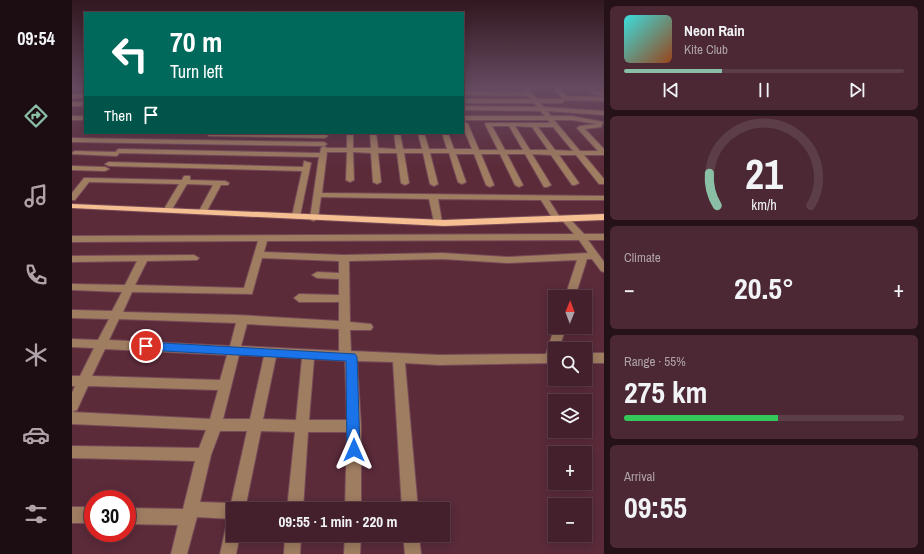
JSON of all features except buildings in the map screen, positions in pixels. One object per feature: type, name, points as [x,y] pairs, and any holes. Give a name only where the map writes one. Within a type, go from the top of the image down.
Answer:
[{"type":"main road","points":[[72,206],[168,208],[314,218],[438,222],[604,217]]},
{"type":"street","points":[[546,114],[602,182]]},
{"type":"street","points":[[72,118],[84,118]]},
{"type":"street","points":[[464,122],[572,118],[603,125]]},
{"type":"street","points":[[464,122],[488,124],[556,125]]},
{"type":"street","points":[[464,122],[490,185]]},
{"type":"street","points":[[488,124],[519,185]]},
{"type":"street","points":[[511,124],[547,185]]},
{"type":"street","points":[[72,125],[84,125]]},
{"type":"street","points":[[534,125],[575,183]]},
{"type":"street","points":[[603,125],[580,128],[604,153]]},
{"type":"street","points":[[75,152],[93,134]]},
{"type":"street","points":[[96,180],[132,134]]},
{"type":"street","points":[[168,208],[194,167],[212,134],[294,134],[349,151],[604,153]]},
{"type":"street","points":[[350,134],[350,180]]},
{"type":"street","points":[[373,134],[377,182]]},
{"type":"street","points":[[397,134],[405,183]]},
{"type":"street","points":[[421,134],[434,184]]},
{"type":"street","points":[[445,134],[462,182]]},
{"type":"street","points":[[72,140],[324,144]]},
{"type":"street","points":[[75,152],[309,155],[324,144]]},
{"type":"street","points":[[314,218],[324,144]]},
{"type":"street","points":[[296,216],[309,155]]},
{"type":"street","points":[[72,168],[107,166],[306,169]]},
{"type":"street","points":[[72,198],[87,180],[222,183],[204,211]]},
{"type":"street","points":[[72,185],[83,185]]},
{"type":"street","points":[[317,195],[604,198]]},
{"type":"street","points":[[433,196],[438,222]]},
{"type":"street","points":[[543,198],[561,219],[582,238],[604,268]]},
{"type":"street","points":[[72,239],[604,237]]},
{"type":"street","points":[[72,287],[129,287],[248,292],[263,239]]},
{"type":"street","points":[[259,255],[344,258],[442,256],[508,260],[595,256]]},
{"type":"street","points":[[572,290],[582,257]]},
{"type":"street","points":[[72,259],[194,258]]},
{"type":"street","points":[[344,258],[346,325],[354,426],[353,502]]},
{"type":"street","points":[[72,406],[78,381],[102,344],[143,259]]},
{"type":"street","points":[[317,275],[345,276]]},
{"type":"street","points":[[299,298],[345,299]]},
{"type":"street","points":[[72,314],[242,320],[367,327]]},
{"type":"street","points":[[179,554],[204,455],[215,425],[226,385],[233,350],[242,320]]},
{"type":"street","points":[[72,343],[399,359],[446,360],[548,358]]},
{"type":"street","points":[[238,502],[271,352]]},
{"type":"street","points":[[296,502],[308,354]]},
{"type":"street","points":[[592,358],[604,358]]},
{"type":"street","points":[[399,359],[409,502]]},
{"type":"street","points":[[78,381],[226,385]]},
{"type":"street","points":[[72,418],[215,425],[354,426]]},
{"type":"street","points":[[72,452],[204,455]]},
{"type":"street","points":[[136,516],[226,511]]},
{"type":"street","points":[[72,515],[84,515]]},
{"type":"street","points":[[228,554],[230,542]]},
{"type":"street","points":[[292,554],[293,542]]},
{"type":"street","points":[[352,542],[352,554]]},
{"type":"street","points":[[411,542],[412,554]]},
{"type":"route","points":[[146,346],[351,357],[354,450]]}]
